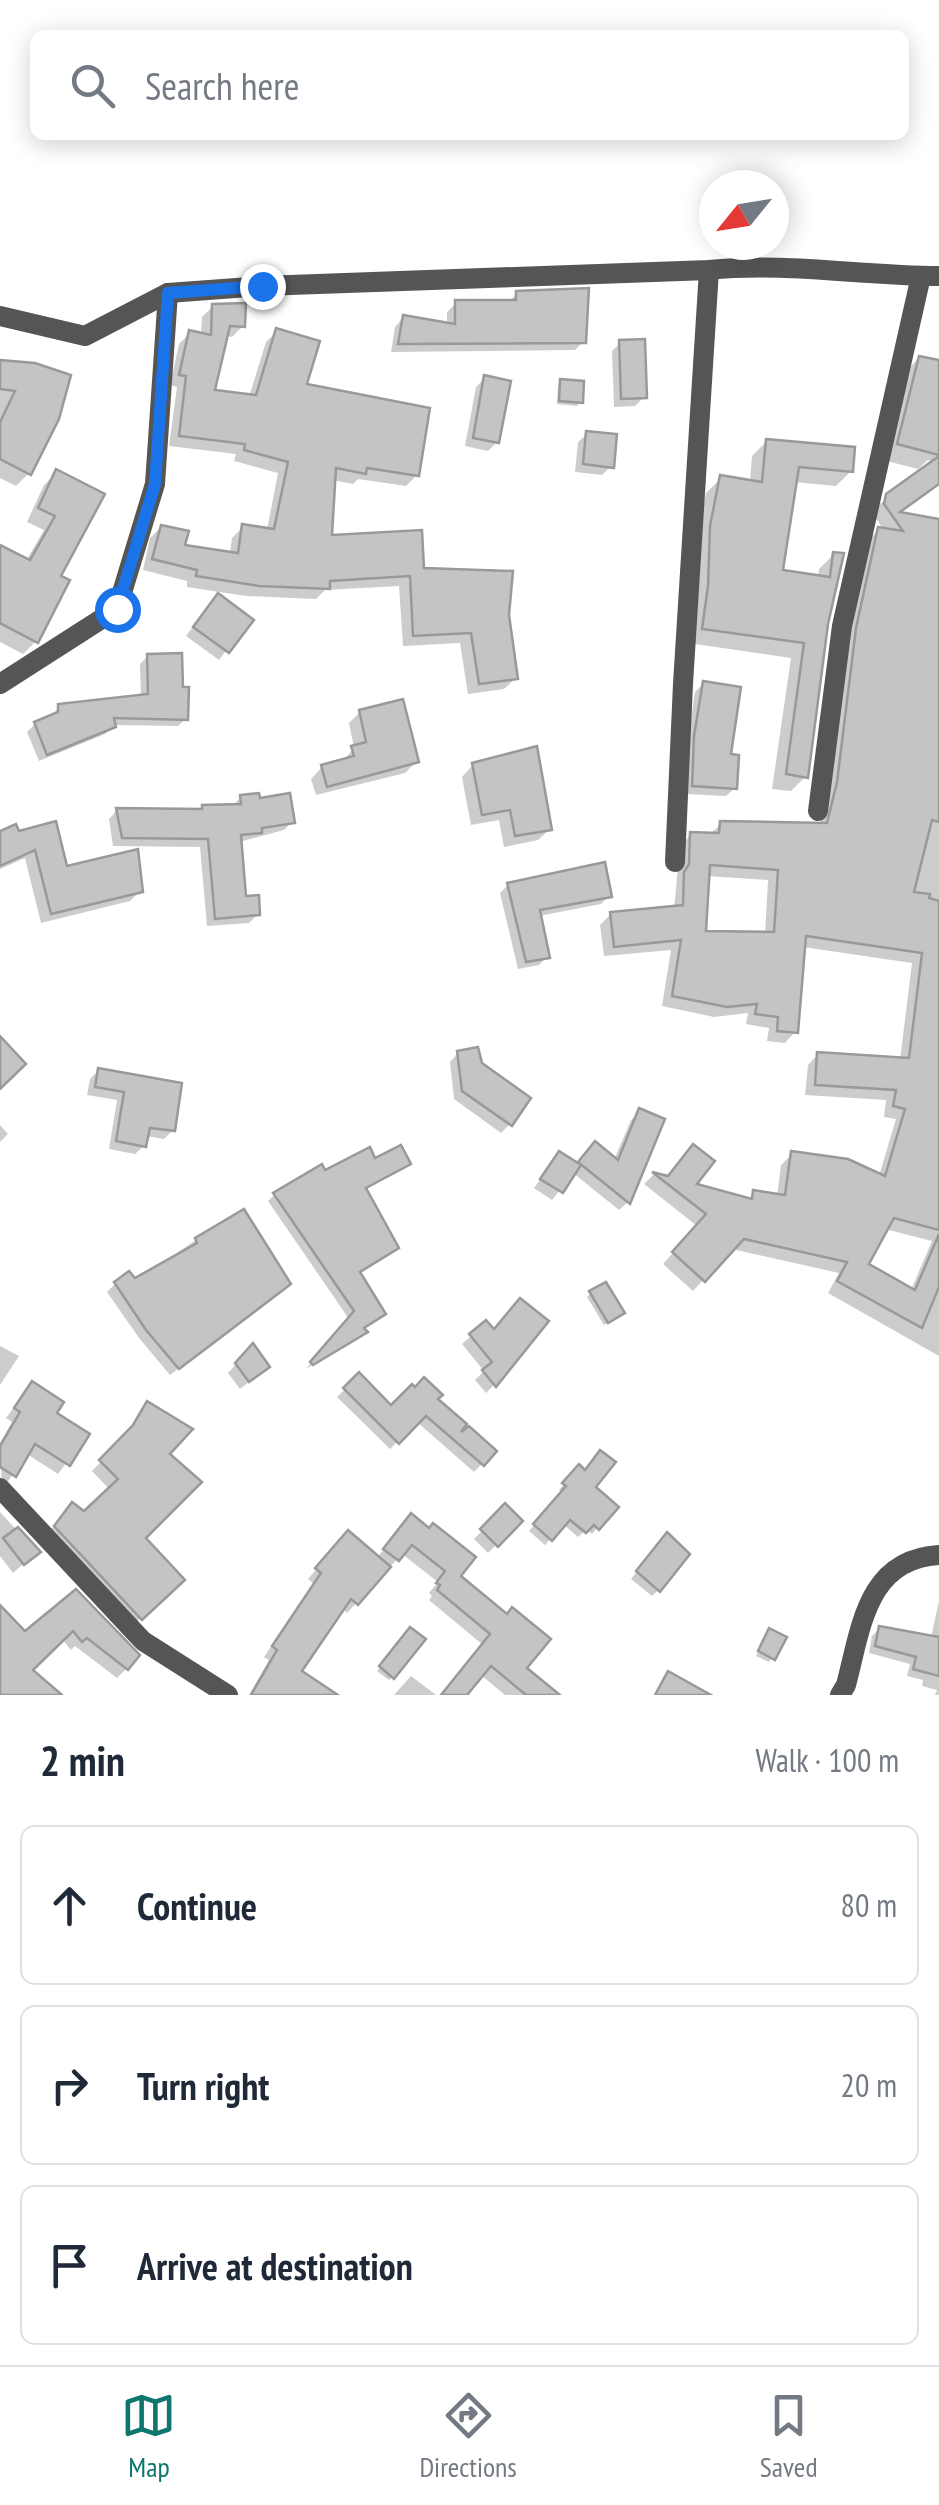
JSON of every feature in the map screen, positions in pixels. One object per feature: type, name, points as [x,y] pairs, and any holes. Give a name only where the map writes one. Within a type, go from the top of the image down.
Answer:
[{"type":"street","points":[[0,316],[85,336],[168,293],[262,286],[759,265],[930,276],[842,626],[818,810]]},
{"type":"street","points":[[676,862],[709,270]]},
{"type":"street","points":[[0,684],[117,609],[155,484],[168,293]]},
{"type":"street","points":[[0,1488],[142,1641],[228,1695]]},
{"type":"street","points":[[840,1695],[846,1686],[867,1605],[889,1571],[923,1556],[939,1555]]},
{"type":"building","points":[[589,288],[586,343],[398,344],[403,315],[455,324],[455,300],[516,300],[516,291]]},
{"type":"building","points":[[246,303],[245,327],[230,326],[215,390],[256,395],[276,328],[320,341],[307,384],[430,408],[419,476],[367,468],[366,474],[336,468],[332,535],[422,530],[424,568],[513,571],[509,615],[518,679],[479,684],[471,633],[413,636],[410,576],[330,581],[330,589],[259,586],[196,576],[197,570],[152,559],[161,525],[189,531],[185,545],[238,553],[242,524],[274,529],[288,462],[244,450],[245,444],[179,436],[186,376],[179,375],[189,330],[211,335],[212,304]]},
{"type":"building","points":[[645,339],[647,398],[621,399],[619,340]]},
{"type":"building","points":[[919,356],[939,360],[939,455],[897,444]]},
{"type":"building","points":[[0,360],[35,363],[71,375],[59,419],[31,475],[0,459],[0,422],[15,391],[0,389]]},
{"type":"building","points":[[484,375],[511,381],[499,443],[473,438]]},
{"type":"building","points":[[560,379],[584,381],[583,403],[559,401]]},
{"type":"building","points":[[586,431],[617,434],[614,468],[583,464]]},
{"type":"building","points":[[766,439],[855,447],[853,472],[799,467],[783,570],[830,577],[833,552],[844,553],[828,624],[808,778],[786,774],[804,643],[702,629],[710,526],[720,475],[762,482]]},
{"type":"building","points":[[939,456],[939,484],[900,512],[939,519],[939,822],[932,820],[914,892],[930,894],[929,898],[939,901],[939,1230],[894,1218],[869,1264],[915,1290],[939,1234],[939,1287],[922,1328],[837,1281],[847,1262],[744,1239],[705,1282],[672,1252],[706,1214],[652,1172],[668,1176],[693,1144],[715,1161],[697,1184],[752,1199],[753,1190],[785,1195],[791,1151],[848,1159],[885,1176],[905,1109],[893,1106],[896,1090],[815,1085],[817,1052],[909,1058],[922,953],[806,936],[798,1033],[777,1031],[778,1017],[755,1014],[757,1004],[727,1007],[672,996],[681,940],[614,947],[610,912],[683,905],[690,832],[719,833],[720,821],[827,823],[837,782],[856,628],[878,527],[903,531],[884,504],[886,494]],"holes":[[[710,865],[778,870],[774,932],[706,931]]]},
{"type":"building","points":[[56,469],[105,494],[61,576],[70,580],[38,643],[0,623],[0,545],[30,560],[55,516],[38,508]]},
{"type":"building","points":[[218,593],[254,620],[229,653],[193,627]]},
{"type":"building","points":[[182,653],[183,687],[189,687],[188,720],[114,718],[116,727],[47,755],[34,722],[58,712],[58,704],[148,694],[147,654]]},
{"type":"building","points":[[703,681],[741,687],[731,754],[739,755],[737,789],[692,786],[694,736]]},
{"type":"building","points":[[403,699],[419,762],[327,787],[321,765],[354,756],[351,746],[366,742],[359,710]]},
{"type":"building","points":[[537,746],[552,830],[515,836],[510,810],[482,815],[472,763]]},
{"type":"building","points":[[259,793],[260,798],[290,793],[295,823],[241,835],[246,896],[259,895],[260,915],[215,919],[208,839],[122,838],[116,808],[202,809],[202,805],[241,804],[240,795]]},
{"type":"building","points":[[56,821],[67,866],[138,849],[143,892],[51,914],[35,850],[0,866],[0,831],[16,824],[19,831]]},
{"type":"building","points":[[605,862],[612,897],[540,910],[550,958],[526,962],[507,883]]},
{"type":"building","points":[[0,1036],[26,1064],[0,1089]]},
{"type":"building","points":[[478,1047],[482,1063],[531,1098],[512,1126],[462,1091],[457,1051]]},
{"type":"building","points":[[98,1068],[182,1083],[175,1131],[150,1128],[146,1147],[116,1141],[124,1092],[95,1087]]},
{"type":"building","points":[[639,1108],[665,1119],[630,1204],[578,1162],[595,1141],[618,1160]]},
{"type":"building","points":[[401,1145],[411,1164],[366,1188],[399,1248],[360,1272],[386,1314],[364,1328],[368,1332],[313,1365],[310,1362],[354,1311],[273,1193],[322,1164],[325,1170],[370,1147],[375,1158]]},
{"type":"building","points":[[559,1151],[581,1165],[563,1193],[540,1179]]},
{"type":"building","points":[[244,1209],[291,1284],[179,1369],[146,1330],[114,1282],[129,1271],[135,1278],[197,1243],[195,1238]]},
{"type":"building","points":[[606,1282],[625,1313],[608,1323],[589,1291]]},
{"type":"building","points":[[520,1298],[549,1321],[496,1387],[482,1370],[492,1362],[469,1334],[486,1320],[494,1329]]},
{"type":"building","points":[[253,1343],[270,1367],[249,1382],[235,1363]]},
{"type":"building","points":[[359,1372],[391,1405],[424,1377],[443,1395],[438,1399],[467,1424],[461,1432],[469,1426],[497,1451],[484,1466],[426,1416],[399,1444],[343,1388]]},
{"type":"building","points":[[32,1381],[64,1402],[57,1413],[90,1434],[70,1466],[35,1444],[16,1477],[0,1467],[0,1446],[20,1412],[14,1408]]},
{"type":"building","points":[[147,1401],[193,1429],[170,1454],[202,1482],[146,1538],[185,1580],[142,1620],[54,1526],[72,1502],[84,1511],[118,1479],[99,1460],[133,1425]]},
{"type":"building","points":[[600,1450],[616,1462],[596,1487],[619,1507],[599,1530],[594,1525],[586,1533],[570,1520],[552,1541],[533,1524],[566,1486],[562,1483],[579,1464],[585,1470]]},
{"type":"building","points":[[505,1503],[523,1521],[498,1547],[480,1529]]},
{"type":"building","points":[[411,1513],[429,1528],[433,1523],[476,1557],[461,1576],[507,1614],[512,1607],[551,1639],[527,1668],[560,1695],[526,1695],[491,1666],[467,1695],[441,1695],[490,1634],[437,1590],[440,1585],[436,1583],[445,1571],[412,1545],[399,1561],[383,1549]]},
{"type":"building","points":[[18,1527],[41,1552],[24,1565],[3,1538]]},
{"type":"building","points":[[348,1530],[391,1567],[358,1605],[351,1599],[302,1671],[338,1695],[251,1695],[277,1650],[272,1646],[321,1573],[315,1568]]},
{"type":"building","points":[[667,1532],[690,1554],[660,1592],[636,1571]]},
{"type":"building","points":[[76,1589],[140,1655],[128,1670],[87,1638],[82,1642],[73,1631],[33,1670],[62,1695],[0,1695],[0,1605],[25,1631]]},
{"type":"building","points":[[879,1626],[939,1637],[939,1676],[913,1669],[916,1657],[875,1646]]},
{"type":"building","points":[[410,1627],[426,1639],[394,1679],[379,1666]]},
{"type":"building","points":[[769,1628],[787,1637],[775,1660],[758,1651]]},
{"type":"building","points":[[668,1671],[711,1695],[655,1695]]},
{"type":"route","points":[[117,609],[155,484],[168,293],[262,286]]}]
